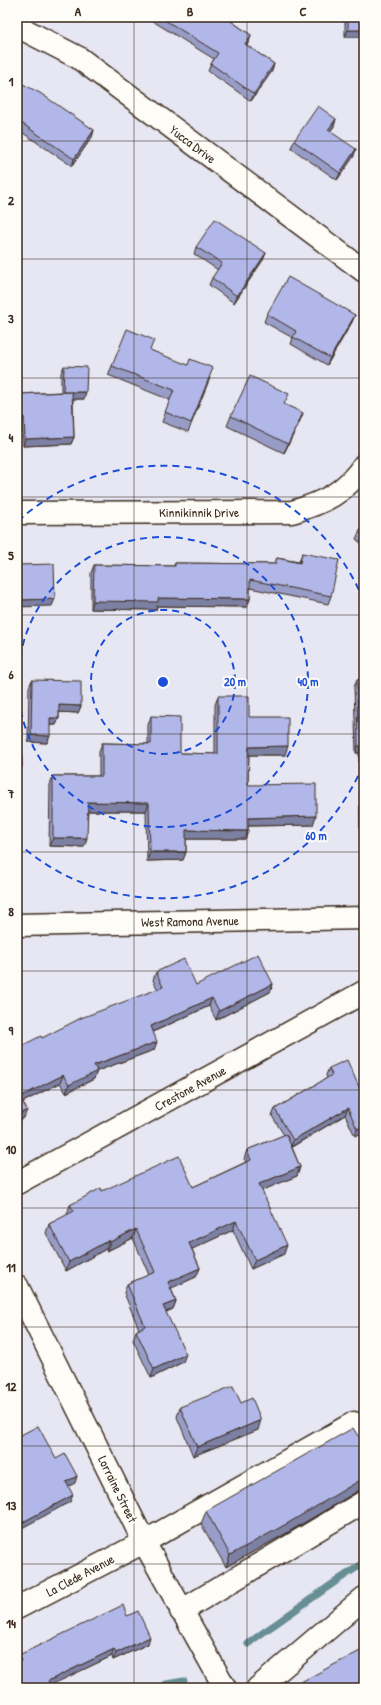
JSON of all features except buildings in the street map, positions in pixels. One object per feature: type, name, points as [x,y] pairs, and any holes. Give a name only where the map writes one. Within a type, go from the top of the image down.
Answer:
[{"type":"street","name":"Yucca Drive","points":[[17,26],[79,58],[364,271]]},
{"type":"street","name":"Kinnikinnik Drive","points":[[17,513],[292,512],[318,504],[339,491],[358,474],[364,465]]},
{"type":"street","name":"West Ramona Avenue","points":[[17,925],[364,918]]},
{"type":"street","name":"Crestone Avenue","points":[[17,1183],[364,992]]},
{"type":"street","name":"Lorraine Street","points":[[17,1286],[144,1542],[181,1612],[225,1688]]},
{"type":"street","name":"La Clede Avenue","points":[[17,1608],[144,1542],[354,1423],[364,1442]]},
{"type":"street","points":[[181,1612],[364,1502]]},
{"type":"street","points":[[258,1688],[364,1598]]},
{"type":"waterway","points":[[248,1644],[364,1563]]},
{"type":"waterway","points":[[161,1688],[166,1684],[184,1681]]}]
